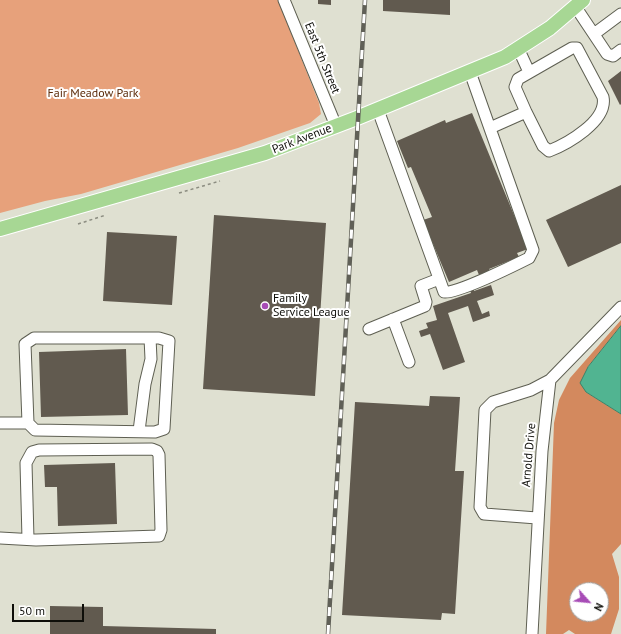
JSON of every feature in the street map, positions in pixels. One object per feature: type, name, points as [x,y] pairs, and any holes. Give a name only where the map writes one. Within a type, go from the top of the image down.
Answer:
[{"type":"main road","name":"Park Avenue","points":[[0,229],[265,153],[378,110],[505,57],[550,28],[579,3]]},
{"type":"street","name":"East 5th Street","points":[[284,0],[336,126]]},
{"type":"street","points":[[579,3],[594,34],[606,54],[613,56],[621,50]]},
{"type":"street","points":[[594,34],[621,14]]},
{"type":"street","points":[[518,48],[529,72]]},
{"type":"street","points":[[572,48],[577,48],[603,97],[604,103],[598,117],[588,129],[549,151],[543,146],[526,112],[515,87],[518,79],[572,48]]},
{"type":"street","points":[[378,110],[444,292],[449,293],[529,258],[532,255],[533,250],[470,72]]},
{"type":"street","points":[[490,128],[526,112]]},
{"type":"street","points":[[369,328],[425,306],[426,302],[421,286],[439,279]]},
{"type":"street","points":[[538,518],[484,514],[480,507],[485,410],[493,402],[531,390],[550,380],[621,307]]},
{"type":"street","points":[[393,319],[408,362]]},
{"type":"street","points":[[34,338],[150,338],[159,338],[169,341],[164,429],[155,432],[35,430],[28,423],[25,344],[34,338]]},
{"type":"street","points":[[140,431],[145,384],[151,359],[150,338]]},
{"type":"street","name":"Arnold Drive","points":[[532,634],[542,451],[550,380]]},
{"type":"street","points":[[0,423],[28,423]]},
{"type":"street","points":[[0,538],[28,538],[36,540],[159,536],[161,523],[159,455],[157,450],[39,450],[32,452],[26,463],[28,538]]},
{"type":"path","points":[[178,194],[220,181]]},
{"type":"path","points":[[78,224],[106,215]]},
{"type":"green space","name":"Fair Meadow Park","points":[[0,0],[278,0],[319,103],[321,114],[310,123],[238,148],[81,194],[45,201],[0,213]]},
{"type":"shaded area","points":[[621,320],[621,326],[588,367],[586,392],[621,414],[621,544],[612,554],[619,577],[619,609],[611,634],[575,634],[569,630],[563,634],[546,634],[554,423],[559,400],[570,378]]},
{"type":"shaded area","points":[[621,326],[621,414],[586,392],[580,383],[588,367]]},
{"type":"building","points":[[318,0],[331,0],[331,5],[318,4]]},
{"type":"building","points":[[383,0],[450,0],[450,15],[383,11]]},
{"type":"building","points":[[621,71],[621,104],[620,105],[608,81]]},
{"type":"building","points":[[472,113],[528,249],[517,253],[519,257],[489,269],[490,271],[479,275],[477,270],[449,282],[423,220],[432,217],[411,167],[408,168],[397,141],[445,120],[446,123]]},
{"type":"building","points":[[621,185],[621,243],[568,267],[546,220]]},
{"type":"building","name":"Family Service League","points":[[214,215],[326,223],[315,396],[203,389]]},
{"type":"building","points":[[107,232],[177,236],[172,305],[103,301]]},
{"type":"building","points":[[491,285],[494,295],[477,301],[482,314],[489,311],[490,316],[473,322],[468,306],[448,313],[465,362],[443,370],[430,334],[421,337],[419,331],[428,328],[426,323],[437,320],[433,306],[471,293],[470,290],[474,289],[474,291]]},
{"type":"building","points":[[126,349],[128,415],[41,417],[39,352]]},
{"type":"building","points":[[430,396],[460,397],[455,471],[464,471],[455,614],[442,613],[441,620],[342,615],[355,402],[429,406]]},
{"type":"building","points":[[115,463],[117,524],[58,526],[57,487],[45,487],[44,465]]},
{"type":"building","points":[[50,606],[103,607],[103,626],[216,629],[216,634],[50,634]]},
{"type":"railway","points":[[328,634],[365,0]]},
{"type":"place","name":"Family Service League","points":[[265,306]]}]
